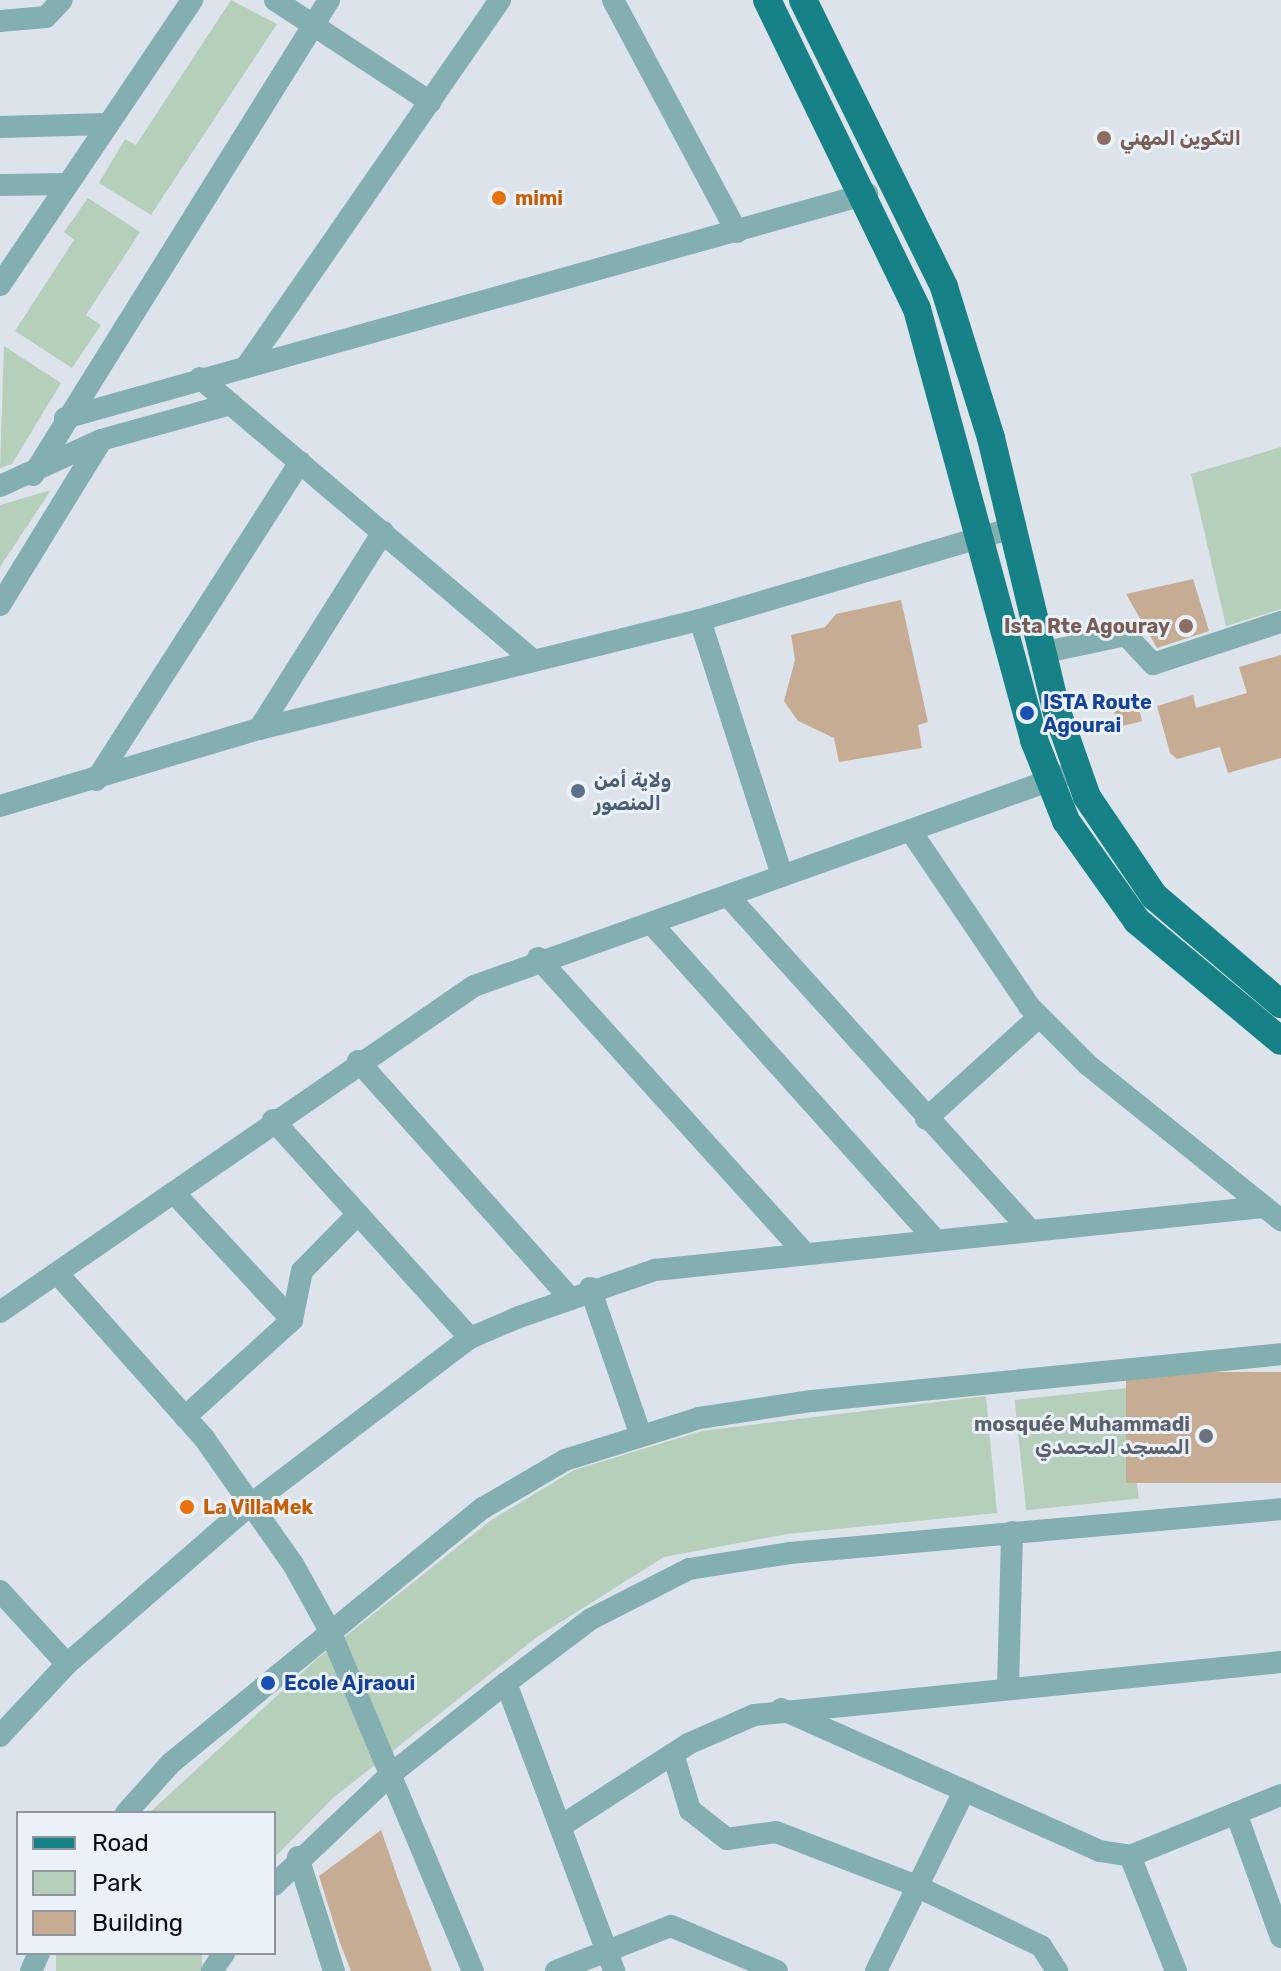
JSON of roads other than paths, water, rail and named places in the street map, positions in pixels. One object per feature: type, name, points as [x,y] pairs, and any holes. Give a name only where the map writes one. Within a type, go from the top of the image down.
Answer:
[{"type":"main road","points":[[767,0],[867,194],[917,309],[984,537],[1049,782],[1090,859],[1137,921],[1281,1041]]},
{"type":"main road","points":[[803,0],[944,287],[1013,528],[1041,653],[1077,770],[1106,831],[1154,896],[1281,1004]]},
{"type":"street","points":[[0,21],[46,17],[62,0]]},
{"type":"street","points":[[0,285],[192,0]]},
{"type":"street","points":[[275,0],[430,102]]},
{"type":"street","points":[[33,475],[65,418],[329,0]]},
{"type":"street","points":[[248,364],[500,0]]},
{"type":"street","points":[[617,1],[737,232]]},
{"type":"street","points":[[0,127],[106,124]]},
{"type":"street","points":[[0,185],[67,184]]},
{"type":"street","points":[[65,418],[248,364],[867,194]]},
{"type":"street","points":[[200,378],[533,660]]},
{"type":"street","points":[[0,486],[33,475],[101,440],[231,404]]},
{"type":"street","points":[[0,605],[101,440]]},
{"type":"street","points":[[96,780],[300,462]]},
{"type":"street","points":[[0,806],[96,780],[259,729],[700,620],[1013,528]]},
{"type":"street","points":[[259,729],[383,532]]},
{"type":"street","points":[[700,620],[782,876]]},
{"type":"street","points":[[1041,653],[1126,635],[1153,664],[1211,651],[1230,636],[1281,622]]},
{"type":"street","points":[[0,1312],[175,1194],[358,1061],[474,986],[538,958],[729,897],[1077,770]]},
{"type":"street","points":[[910,830],[989,957],[1039,1017],[1272,1213]]},
{"type":"street","points":[[729,897],[926,1119],[1028,1228]]},
{"type":"street","points":[[651,923],[932,1236]]},
{"type":"street","points":[[538,958],[803,1251]]},
{"type":"street","points":[[926,1119],[1039,1017]]},
{"type":"street","points":[[358,1061],[579,1292],[640,1433]]},
{"type":"street","points":[[273,1120],[470,1338]]},
{"type":"street","points":[[175,1194],[292,1320]]},
{"type":"street","points":[[0,1736],[67,1664],[251,1504],[470,1338],[579,1292],[655,1270],[932,1236],[1272,1213]]},
{"type":"street","points":[[185,1417],[292,1320],[302,1271],[358,1214]]},
{"type":"street","points":[[57,1273],[185,1417],[251,1504],[330,1631],[473,1971]]},
{"type":"street","points":[[128,1811],[171,1763],[483,1508],[565,1460],[640,1433],[812,1401],[1281,1354]]},
{"type":"street","points":[[276,1883],[298,1857],[391,1774],[506,1683],[591,1619],[689,1569],[1012,1532],[1281,1509]]},
{"type":"street","points":[[1008,1688],[1012,1532]]},
{"type":"street","points":[[0,1591],[67,1664]]},
{"type":"street","points":[[561,1826],[673,1754],[730,1722],[780,1709],[1281,1662]]},
{"type":"street","points":[[506,1683],[610,1961]]},
{"type":"street","points":[[780,1709],[1100,1851],[1130,1856],[1281,1795]]},
{"type":"street","points":[[673,1754],[690,1810],[727,1839],[776,1832],[914,1885],[1041,1946],[1057,1971]]},
{"type":"street","points":[[876,1971],[914,1885],[964,1791]]},
{"type":"street","points":[[1236,1813],[1274,1897],[1281,1937]]},
{"type":"street","points":[[1130,1856],[1176,1971]]},
{"type":"street","points":[[298,1857],[334,1971]]},
{"type":"street","points":[[556,1971],[610,1961],[680,1926],[777,1971]]},
{"type":"place","name":"التكوين المهني","points":[[1104,138]]},
{"type":"place","name":"mimi","points":[[499,198]]},
{"type":"place","name":"Ista Rte Agouray","points":[[1186,626]]},
{"type":"place","name":"ISTA Route Agourai","points":[[1027,713]]},
{"type":"place","name":"ولاية أمن المنصور","points":[[578,791]]},
{"type":"place","name":"mosquée Muhammadi المسجد المحمدي","points":[[1206,1436]]},
{"type":"place","name":"La VillaMek","points":[[187,1507]]},
{"type":"place","name":"Ecole Ajraoui","points":[[268,1683]]}]
